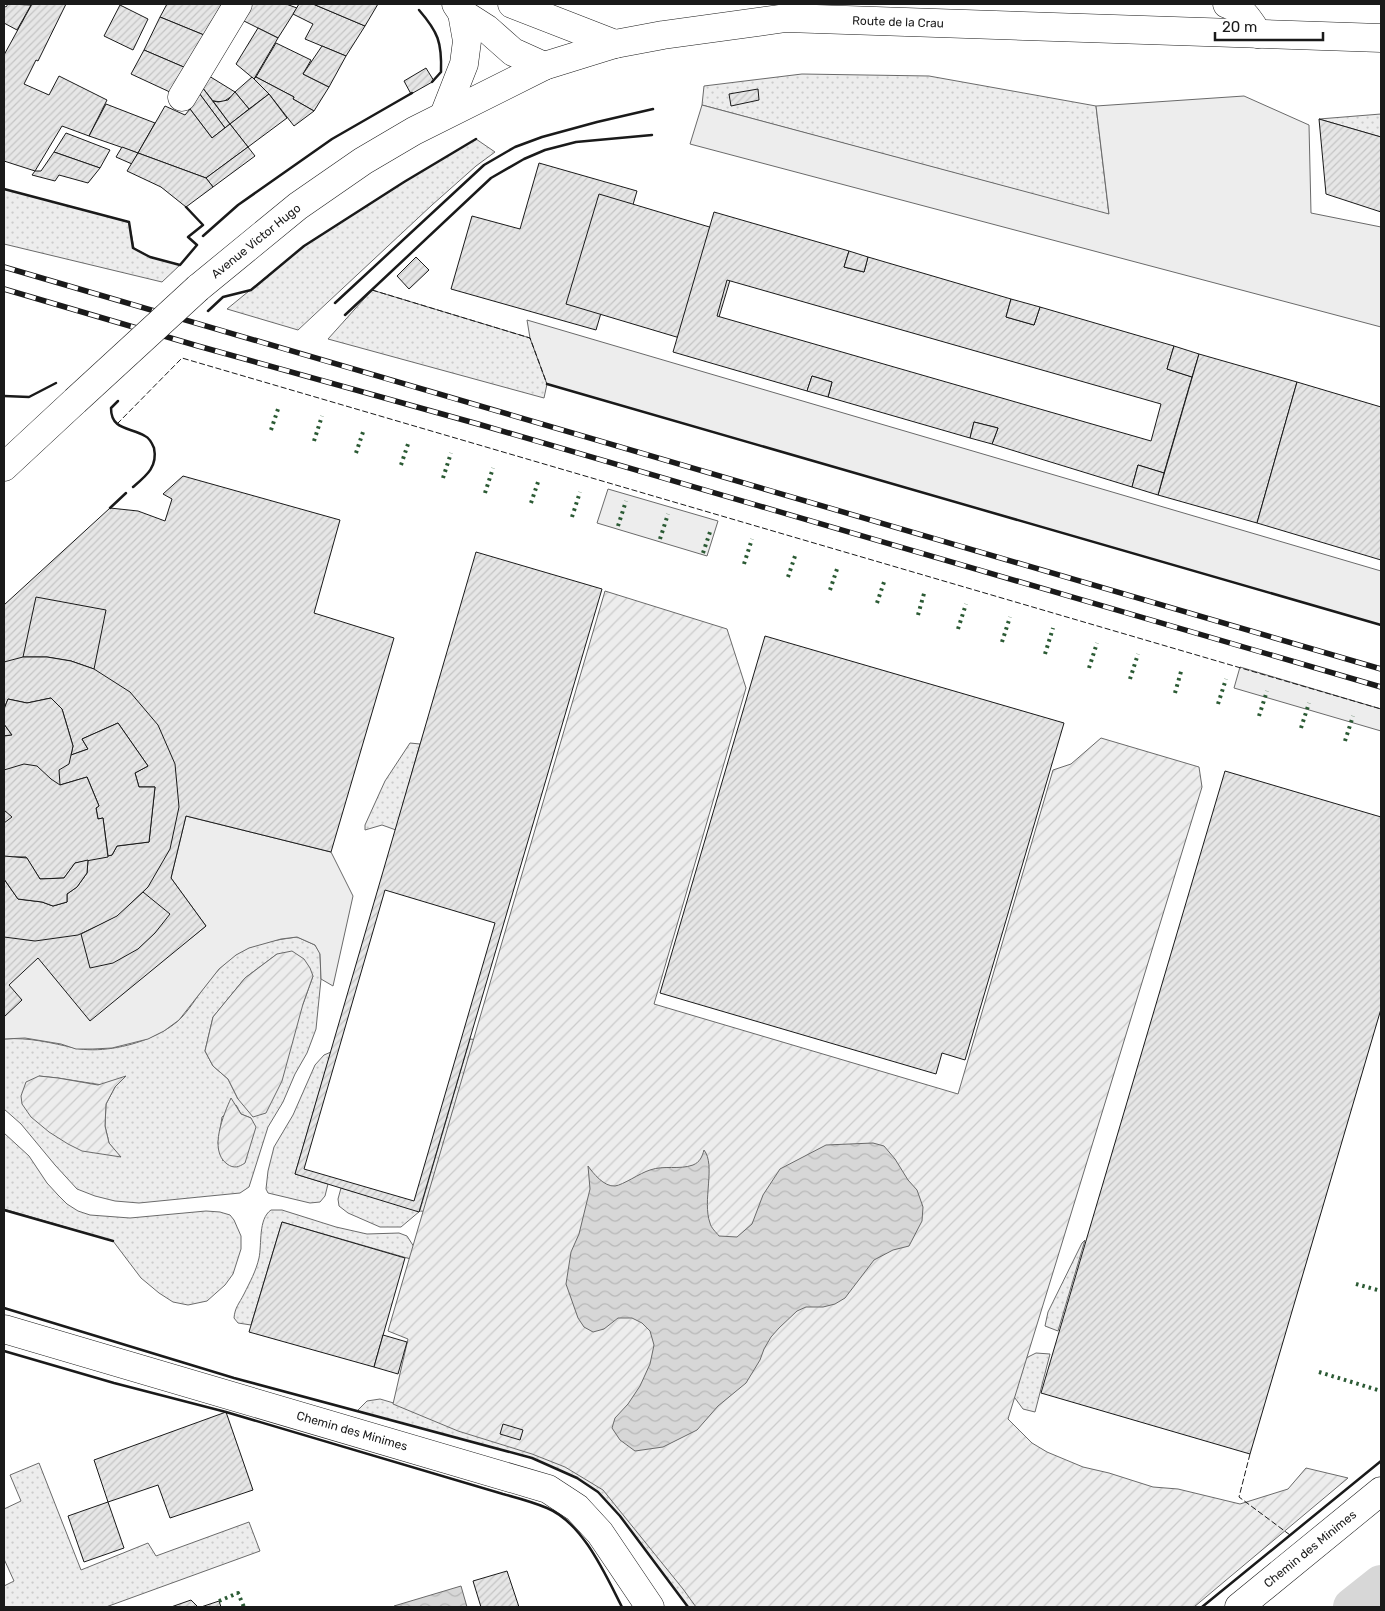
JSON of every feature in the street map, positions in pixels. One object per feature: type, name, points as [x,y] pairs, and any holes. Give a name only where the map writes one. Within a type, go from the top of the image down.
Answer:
[{"type":"main road","points":[[182,96],[238,4]]},
{"type":"main road","points":[[512,4],[615,44]]},
{"type":"main road","points":[[1227,4],[1237,8],[1246,16],[1258,34]]},
{"type":"main road","points":[[459,8],[513,52],[544,66]]},
{"type":"main road","points":[[444,115],[464,64],[466,41],[459,8]]},
{"type":"main road","name":"Route de la Crau","points":[[544,66],[615,44],[663,35],[786,18],[1381,38]]},
{"type":"main road","name":"Avenue Victor Hugo","points":[[4,467],[198,288],[298,206],[363,161],[414,131],[544,66]]},
{"type":"main road","name":"Chemin des Minimes","points":[[4,1329],[548,1489],[577,1508],[600,1533],[650,1607]]},
{"type":"main road","name":"Chemin des Minimes","points":[[1239,1607],[1381,1491]]},
{"type":"shaded area","points":[[802,74],[929,76],[1096,106],[1109,215],[702,105],[704,86]]},
{"type":"shaded area","points":[[1244,96],[1309,125],[1311,213],[1381,227],[1381,327],[690,144],[702,105],[1109,214],[1096,106]]},
{"type":"shaded area","points":[[1381,114],[1381,137],[1319,119]]},
{"type":"shaded area","points":[[476,139],[495,152],[476,166],[432,205],[298,330],[227,309],[304,246],[404,182]]},
{"type":"shaded area","points":[[4,189],[129,222],[134,248],[150,257],[180,265],[162,282],[4,244]]},
{"type":"shaded area","points":[[372,290],[530,338],[547,384],[544,398],[328,339]]},
{"type":"shaded area","points":[[527,320],[1381,571],[1381,625],[547,384],[530,338]]},
{"type":"shaded area","points":[[608,489],[718,521],[707,556],[597,523]]},
{"type":"shaded area","points":[[605,591],[727,629],[746,688],[654,1004],[958,1094],[1053,770],[1071,764],[1101,738],[1199,767],[1202,787],[1008,1419],[1032,1443],[1047,1452],[1083,1467],[1153,1487],[1178,1489],[1240,1504],[1288,1489],[1306,1468],[1348,1478],[1194,1607],[696,1607],[603,1490],[565,1467],[532,1454],[458,1431],[393,1404],[408,1339],[388,1331]]},
{"type":"shaded area","points":[[1240,667],[1381,709],[1381,731],[1234,688]]},
{"type":"shaded area","points":[[410,743],[420,744],[396,830],[382,825],[365,830],[365,825],[385,781]]},
{"type":"shaded area","points":[[186,816],[331,852],[353,896],[333,986],[321,979],[320,954],[315,945],[297,937],[281,939],[249,948],[236,955],[219,969],[179,1020],[164,1031],[148,1039],[112,1048],[76,1049],[61,1044],[25,1038],[4,1039],[4,937],[35,941],[191,938],[206,926],[171,878]]},
{"type":"shaded area","points":[[297,937],[315,945],[320,953],[321,979],[316,1029],[307,1053],[295,1074],[283,1102],[268,1127],[249,1187],[240,1193],[139,1203],[115,1201],[95,1196],[77,1189],[21,1124],[4,1109],[4,1039],[49,1042],[93,1050],[112,1048],[141,1041],[160,1033],[178,1021],[216,973],[235,955],[257,945]],"holes":[[[277,954],[313,976],[303,1004],[238,1099],[228,1079],[213,1066],[205,1051],[213,1017],[245,978]],[[39,1076],[115,1087],[106,1104],[105,1126],[109,1143],[120,1157]],[[236,1105],[241,1114],[251,1118],[223,1161],[218,1143],[222,1117]]]},
{"type":"shaded area","points":[[292,951],[304,959],[313,976],[303,1004],[282,1081],[266,1113],[253,1117],[238,1099],[228,1079],[213,1066],[205,1051],[213,1017],[245,978],[277,954]]},
{"type":"shaded area","points":[[470,1039],[479,1040],[431,1212],[420,1211],[401,1227],[380,1227],[348,1213],[339,1206],[338,1199],[341,1188],[420,1210]]},
{"type":"shaded area","points":[[331,1052],[295,1174],[328,1184],[325,1196],[320,1202],[310,1203],[268,1193],[266,1189],[268,1171],[274,1147],[293,1115],[315,1065],[324,1055]]},
{"type":"shaded area","points":[[39,1076],[98,1085],[126,1076],[115,1087],[106,1104],[105,1126],[109,1143],[121,1157],[82,1151],[49,1132],[31,1117],[22,1104],[21,1096],[26,1082]]},
{"type":"shaded area","points":[[231,1098],[241,1114],[251,1118],[256,1127],[245,1163],[236,1167],[227,1164],[221,1158],[218,1141],[222,1122]]},
{"type":"shaded area","points":[[4,1133],[29,1156],[47,1183],[58,1195],[78,1211],[90,1215],[130,1218],[206,1211],[230,1215],[241,1236],[241,1249],[233,1274],[225,1285],[207,1301],[188,1305],[173,1302],[141,1278],[113,1241],[4,1209]]},
{"type":"shaded area","points":[[271,1210],[282,1210],[336,1227],[367,1234],[399,1233],[407,1236],[416,1250],[414,1260],[282,1222],[251,1325],[238,1323],[234,1318],[235,1311],[251,1281],[256,1267],[260,1252],[262,1225]]},
{"type":"shaded area","points":[[1085,1240],[1058,1331],[1045,1326],[1048,1312]]},
{"type":"shaded area","points":[[1036,1353],[1050,1354],[1035,1412],[1023,1409],[1012,1394],[1020,1361]]},
{"type":"shaded area","points":[[380,1399],[578,1457],[705,1607],[688,1607],[620,1516],[598,1492],[577,1478],[532,1458],[357,1411],[367,1401]]},
{"type":"shaded area","points":[[39,1463],[81,1570],[148,1543],[156,1556],[249,1522],[260,1551],[106,1607],[4,1607],[4,1586],[14,1581],[4,1559],[4,1509],[21,1501],[10,1475]]},
{"type":"water","points":[[873,1143],[884,1146],[895,1159],[908,1180],[917,1190],[923,1207],[922,1221],[909,1246],[893,1250],[874,1260],[845,1298],[835,1304],[823,1307],[806,1307],[797,1311],[771,1337],[746,1383],[718,1406],[697,1430],[663,1447],[635,1451],[620,1440],[612,1428],[615,1418],[628,1404],[640,1386],[650,1364],[654,1345],[650,1331],[642,1323],[632,1318],[618,1318],[604,1329],[593,1332],[584,1327],[578,1318],[566,1284],[571,1252],[579,1234],[590,1189],[588,1166],[603,1182],[615,1186],[655,1169],[693,1165],[700,1159],[704,1150],[709,1165],[707,1204],[712,1228],[719,1236],[737,1237],[752,1224],[763,1195],[780,1169],[826,1145]]},
{"type":"water","points":[[461,1586],[467,1607],[394,1607],[394,1606]]},
{"type":"building","points":[[8,4],[31,5],[17,30],[4,23],[4,6],[6,7]]},
{"type":"building","points":[[32,4],[66,4],[38,61],[36,60],[24,84],[49,95],[59,76],[107,100],[89,136],[62,126],[35,171],[4,161],[4,55]]},
{"type":"building","points":[[167,4],[222,4],[204,35],[160,17]]},
{"type":"building","points":[[248,4],[286,4],[297,8],[278,38],[240,19]]},
{"type":"building","points":[[299,4],[313,4],[365,26],[346,56],[305,39],[313,24],[293,14]]},
{"type":"building","points":[[313,4],[378,4],[365,26]]},
{"type":"building","points":[[120,5],[148,19],[133,50],[104,36]]},
{"type":"building","points":[[160,17],[204,35],[186,68],[144,50]]},
{"type":"building","points":[[258,28],[278,38],[254,79],[236,64]]},
{"type":"building","points":[[276,43],[311,60],[303,74],[329,87],[314,111],[293,99],[294,97],[256,77]]},
{"type":"building","points":[[322,46],[346,56],[329,87],[303,74]]},
{"type":"building","points":[[144,50],[186,68],[172,93],[131,74]]},
{"type":"building","points":[[426,68],[434,81],[411,94],[404,81]]},
{"type":"building","points":[[209,76],[235,92],[223,102],[213,101],[202,87]]},
{"type":"building","points":[[252,77],[269,94],[249,109],[235,92]]},
{"type":"building","points":[[256,77],[294,97],[293,99],[314,111],[294,126],[269,94],[254,79]]},
{"type":"building","points":[[202,87],[230,124],[225,128],[199,93]]},
{"type":"building","points":[[758,89],[759,100],[731,106],[729,94]]},
{"type":"building","points":[[235,92],[249,109],[230,124],[213,101],[228,100]]},
{"type":"building","points":[[199,93],[225,128],[212,138],[190,109]]},
{"type":"building","points":[[269,94],[287,118],[248,147],[230,124]]},
{"type":"building","points":[[106,104],[155,123],[138,153],[89,136]]},
{"type":"building","points":[[165,106],[185,115],[190,109],[212,138],[230,124],[248,147],[206,178],[138,153]]},
{"type":"building","points":[[1319,119],[1381,137],[1381,212],[1326,194]]},
{"type":"building","points":[[66,133],[110,150],[100,168],[54,152]]},
{"type":"building","points":[[122,147],[138,153],[132,164],[116,157]]},
{"type":"building","points":[[248,147],[255,156],[213,187],[206,178]]},
{"type":"building","points":[[54,152],[100,168],[88,183],[59,175],[55,181],[32,175],[35,171],[41,171]]},
{"type":"building","points":[[138,153],[206,178],[213,187],[186,207],[161,187],[127,171]]},
{"type":"building","points":[[539,163],[637,191],[596,330],[451,289],[472,216],[520,229]]},
{"type":"building","points":[[599,194],[743,237],[710,347],[566,304]]},
{"type":"building","points":[[714,212],[849,251],[844,267],[864,272],[868,257],[1011,299],[1006,317],[1034,325],[1040,307],[1174,346],[1167,369],[1192,377],[1164,473],[1138,465],[1132,487],[992,444],[998,428],[974,422],[970,438],[828,397],[832,382],[812,376],[807,391],[673,352]],"holes":[[[727,280],[1161,404],[1151,441],[717,316]]]},
{"type":"building","points":[[849,251],[868,257],[864,272],[844,267]]},
{"type":"building","points":[[416,257],[429,270],[409,289],[397,276]]},
{"type":"building","points":[[1011,299],[1040,307],[1034,325],[1006,317]]},
{"type":"building","points":[[1174,346],[1199,354],[1192,377],[1167,369]]},
{"type":"building","points":[[1199,354],[1297,382],[1257,523],[1158,495]]},
{"type":"building","points":[[812,376],[832,382],[828,397],[807,391]]},
{"type":"building","points":[[1297,382],[1381,407],[1381,560],[1257,523]]},
{"type":"building","points":[[974,422],[998,428],[992,444],[970,438]]},
{"type":"building","points":[[1138,465],[1164,473],[1158,495],[1132,487]]},
{"type":"building","points":[[183,476],[340,520],[314,613],[394,638],[331,852],[186,816],[171,878],[206,926],[90,1021],[38,958],[9,985],[22,1000],[4,1017],[4,605],[110,508],[138,511],[165,521],[172,499],[163,494]]},
{"type":"building","points":[[476,552],[602,589],[419,1212],[295,1174]],"holes":[[[385,890],[495,923],[414,1201],[304,1169]]]},
{"type":"building","points":[[36,597],[106,610],[94,669],[71,661],[47,657],[23,657]]},
{"type":"building","points":[[765,636],[1064,723],[965,1060],[942,1053],[936,1074],[660,993]]},
{"type":"building","points":[[23,657],[47,657],[71,661],[94,669],[130,692],[158,725],[175,764],[179,807],[170,849],[148,887],[117,917],[78,935],[35,941],[4,937],[4,662]]},
{"type":"building","points":[[51,698],[62,709],[73,746],[69,764],[59,770],[60,785],[37,766],[24,764],[4,770],[4,736],[12,735],[4,724],[4,709],[8,699],[27,703]]},
{"type":"building","points":[[51,698],[62,709],[73,746],[71,755],[88,749],[82,739],[118,723],[148,766],[135,773],[139,787],[155,787],[149,842],[117,846],[112,855],[88,860],[87,873],[77,887],[67,894],[67,902],[53,906],[42,902],[18,899],[4,879],[4,736],[12,735],[4,724],[4,709],[8,699],[27,703]]},
{"type":"building","points":[[118,723],[148,766],[135,773],[139,787],[155,787],[149,842],[117,846],[112,855],[108,856],[103,818],[98,819],[96,808],[99,806],[87,777],[60,785],[59,770],[69,764],[71,755],[88,749],[82,739]]},
{"type":"building","points":[[24,764],[37,766],[60,785],[87,777],[99,806],[96,808],[98,819],[103,818],[108,857],[75,863],[64,878],[40,879],[26,857],[4,857],[4,823],[12,817],[4,810],[4,770]]},
{"type":"building","points":[[1225,771],[1381,817],[1381,1009],[1250,1454],[1041,1393]]},
{"type":"building","points":[[4,856],[27,858],[40,879],[64,878],[75,863],[88,860],[87,873],[77,887],[67,894],[67,902],[53,906],[42,902],[18,899],[4,879]]},
{"type":"building","points":[[143,892],[170,914],[155,933],[138,949],[113,963],[90,968],[81,934],[117,916]]},
{"type":"building","points":[[282,1222],[405,1258],[374,1367],[249,1332]]},
{"type":"building","points":[[383,1335],[407,1342],[398,1374],[374,1367]]},
{"type":"building","points":[[226,1412],[253,1490],[170,1518],[158,1485],[108,1502],[94,1460]]},
{"type":"building","points":[[503,1424],[523,1430],[520,1440],[500,1434]]},
{"type":"building","points":[[108,1502],[124,1548],[84,1562],[68,1516]]},
{"type":"building","points":[[507,1571],[519,1607],[481,1607],[473,1581]]},
{"type":"building","points":[[191,1600],[198,1607],[171,1607]]},
{"type":"building","points":[[219,1601],[221,1607],[201,1607]]},
{"type":"waterway","points":[[1352,1607],[1381,1584]]},
{"type":"railway","points":[[4,267],[1381,669]]},
{"type":"railway","points":[[4,289],[198,346],[478,424],[1381,687]]},
{"type":"hedge","points":[[271,430],[279,406]]},
{"type":"hedge","points":[[314,441],[322,416]]},
{"type":"hedge","points":[[356,453],[364,429]]},
{"type":"hedge","points":[[401,465],[409,441]]},
{"type":"hedge","points":[[443,478],[451,453]]},
{"type":"hedge","points":[[485,493],[493,468]]},
{"type":"hedge","points":[[531,503],[539,479]]},
{"type":"hedge","points":[[572,517],[580,492]]},
{"type":"hedge","points":[[618,526],[626,501]]},
{"type":"hedge","points":[[660,539],[668,514]]},
{"type":"hedge","points":[[703,553],[711,529]]},
{"type":"hedge","points":[[744,564],[752,539]]},
{"type":"hedge","points":[[788,577],[796,553]]},
{"type":"hedge","points":[[830,590],[838,566]]},
{"type":"hedge","points":[[877,603],[885,579]]},
{"type":"hedge","points":[[918,615],[925,590]]},
{"type":"hedge","points":[[958,629],[966,604]]},
{"type":"hedge","points":[[1002,642],[1010,617]]},
{"type":"hedge","points":[[1045,654],[1053,628]]},
{"type":"hedge","points":[[1089,668],[1097,643]]},
{"type":"hedge","points":[[1130,679],[1138,654]]},
{"type":"hedge","points":[[1175,693],[1182,668]]},
{"type":"hedge","points":[[1218,704],[1226,679]]},
{"type":"hedge","points":[[1259,716],[1267,691]]},
{"type":"hedge","points":[[1301,728],[1309,703]]},
{"type":"hedge","points":[[1345,741],[1353,716]]},
{"type":"hedge","points":[[1356,1284],[1381,1291]]},
{"type":"hedge","points":[[1319,1372],[1381,1391]]},
{"type":"hedge","points":[[219,1601],[238,1593],[244,1607]]},
{"type":"fence","points":[[372,290],[530,338],[547,384]]},
{"type":"fence","points":[[117,424],[182,358],[1381,709]]},
{"type":"fence","points":[[1250,1454],[1239,1497],[1290,1535]]},
{"type":"wall","points":[[419,10],[435,31],[441,53],[441,72],[432,82]]},
{"type":"wall","points":[[203,236],[238,205],[332,139],[412,93]]},
{"type":"wall","points":[[335,303],[484,165],[515,147],[542,137],[653,109]]},
{"type":"wall","points":[[345,315],[491,178],[524,159],[545,150],[576,142],[652,135]]},
{"type":"wall","points":[[208,311],[223,297],[251,290],[304,246],[404,182],[476,139]]},
{"type":"wall","points":[[4,189],[129,222],[133,248],[150,257],[180,265],[197,245],[188,237],[203,225],[186,207]]},
{"type":"wall","points":[[4,396],[29,397],[56,383]]},
{"type":"wall","points":[[547,384],[1381,625]]},
{"type":"wall","points":[[118,401],[111,408],[114,421],[118,425],[146,437],[154,448],[153,466],[133,487]]},
{"type":"wall","points":[[110,508],[126,493]]},
{"type":"wall","points":[[4,1210],[113,1241]]},
{"type":"wall","points":[[4,1308],[234,1378],[532,1458],[577,1478],[598,1492],[620,1516],[688,1607]]},
{"type":"wall","points":[[4,1351],[114,1383],[226,1412],[547,1508],[560,1515],[582,1537],[592,1551],[622,1607]]},
{"type":"wall","points":[[1202,1607],[1381,1461]]}]
